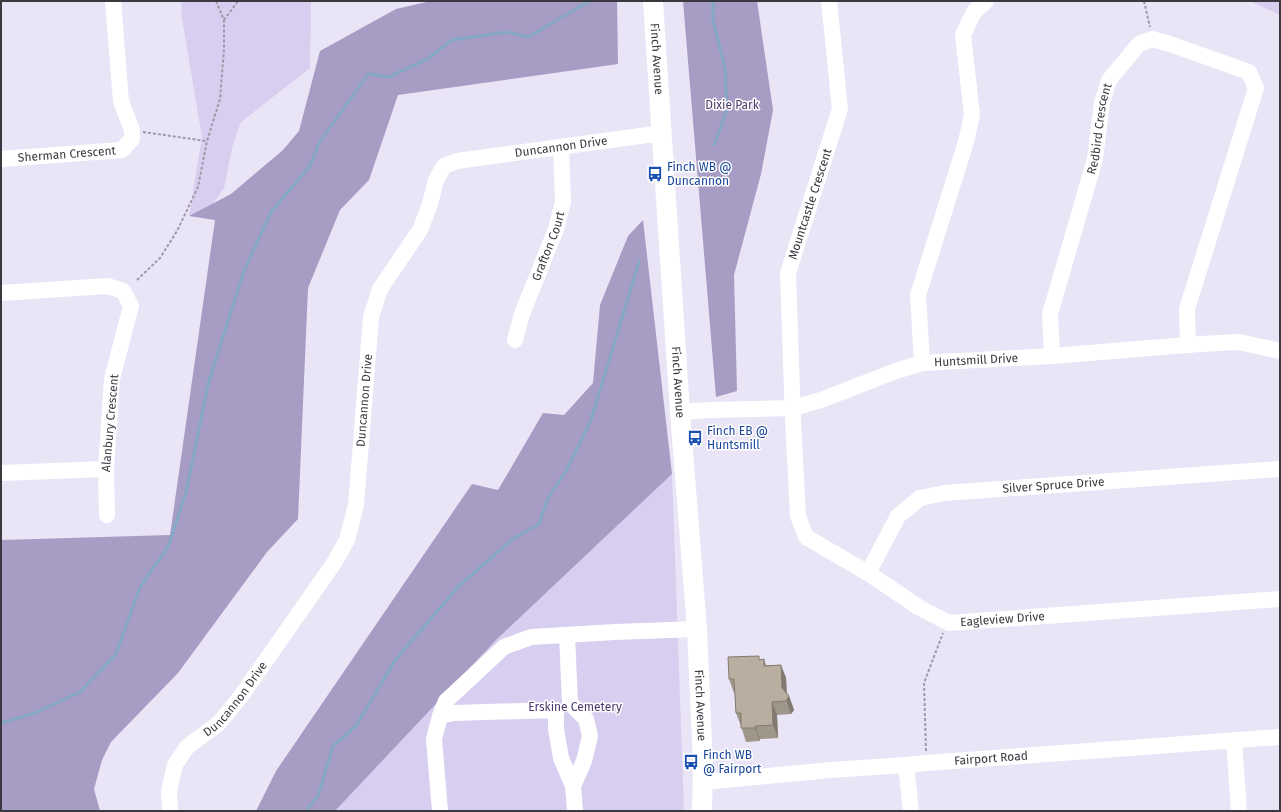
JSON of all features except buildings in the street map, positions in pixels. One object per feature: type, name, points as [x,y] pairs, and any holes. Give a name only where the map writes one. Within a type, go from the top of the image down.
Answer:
[{"type":"main road","name":"Finch Avenue","points":[[653,1],[680,412],[697,629],[703,782],[702,811]]},
{"type":"street","points":[[114,1],[121,101],[132,130]]},
{"type":"street","name":"Mountcastle Crescent","points":[[793,408],[788,273],[840,109],[829,1]]},
{"type":"street","points":[[922,363],[918,295],[966,142],[972,116],[963,35],[974,12],[986,1]]},
{"type":"street","points":[[1152,38],[1249,72],[1256,88],[1187,308],[1188,345]]},
{"type":"street","name":"Redbird Crescent","points":[[1052,356],[1050,314],[1095,159],[1102,103],[1108,80],[1139,44],[1152,38]]},
{"type":"street","name":"Sherman Crescent","points":[[1,159],[122,150],[132,139],[132,130]]},
{"type":"street","name":"Duncannon Drive","points":[[170,811],[169,791],[175,765],[187,747],[219,723],[241,696],[334,563],[347,540],[356,505],[371,318],[380,289],[420,230],[430,204],[436,180],[444,166],[457,161],[662,133]]},
{"type":"street","name":"Grafton Court","points":[[515,340],[522,314],[556,229],[563,202],[561,147]]},
{"type":"street","name":"Alanbury Crescent","points":[[1,293],[108,286],[123,291],[131,306],[112,379],[106,469],[107,515]]},
{"type":"street","name":"Huntsmill Drive","points":[[680,412],[793,408],[821,400],[896,371],[922,363],[1052,356],[1239,342],[1280,351]]},
{"type":"street","name":"Eagleview Drive","points":[[793,408],[798,516],[806,537],[868,572],[920,608],[948,623],[1280,599]]},
{"type":"street","points":[[1,473],[106,469]]},
{"type":"street","name":"Silver Spruce Drive","points":[[868,572],[898,516],[920,498],[944,493],[1280,469]]},
{"type":"street","points":[[440,811],[434,739],[440,716],[446,701],[504,647],[532,637],[697,629]]},
{"type":"street","points":[[567,635],[563,706],[556,729],[561,758],[573,786],[575,811]]},
{"type":"street","points":[[440,716],[453,713],[563,706],[586,719],[590,736],[584,761],[573,786]]},
{"type":"street","name":"Fairport Road","points":[[703,782],[831,770],[906,766],[926,763],[1280,737]]},
{"type":"street","points":[[1234,741],[1239,811]]},
{"type":"street","points":[[906,766],[911,811]]},
{"type":"path","points":[[137,280],[160,258],[177,231],[198,188],[207,141],[220,99],[224,49],[224,20],[216,1]]},
{"type":"path","points":[[224,20],[238,1]]},
{"type":"path","points":[[1144,1],[1150,22],[1152,38]]},
{"type":"path","points":[[132,130],[207,141]]},
{"type":"path","points":[[926,763],[924,683],[948,623]]},
{"type":"green space","points":[[181,1],[311,1],[310,68],[241,122],[233,144],[224,188],[212,205],[189,216],[202,137],[182,18]]},
{"type":"green space","points":[[431,1],[617,1],[618,64],[398,95],[369,180],[340,210],[308,288],[298,519],[267,552],[178,673],[111,742],[102,760],[94,789],[100,811],[1,811],[1,540],[170,535],[215,220],[189,216],[231,194],[283,150],[299,131],[320,51],[396,9]]},
{"type":"green space","name":"Dixie Park","points":[[683,1],[757,1],[773,110],[761,174],[734,275],[737,391],[716,397]]},
{"type":"green space","points":[[1250,1],[1280,1],[1280,15]]},
{"type":"green space","points":[[643,220],[672,474],[497,639],[335,811],[256,811],[276,771],[472,484],[498,490],[543,413],[564,415],[593,383],[600,305],[628,236]]},
{"type":"green space","name":"Erskine Cemetery","points":[[672,474],[684,811],[335,811],[497,639]]},
{"type":"waterway","points":[[1,723],[35,713],[80,692],[116,654],[140,587],[168,547],[186,492],[209,381],[244,271],[271,212],[310,166],[319,143],[368,74],[389,77],[429,58],[452,40],[507,32],[528,37],[590,1]]},
{"type":"waterway","points":[[713,1],[713,21],[725,68],[727,110],[714,145]]},
{"type":"waterway","points":[[308,811],[309,807],[318,796],[333,746],[356,726],[396,659],[459,586],[514,538],[539,524],[548,498],[566,471],[591,420],[639,262]]},
{"type":"place","name":"Finch WB @ Duncannon","points":[[655,174]]},
{"type":"place","name":"Finch EB @ Huntsmill","points":[[695,438]]},
{"type":"place","name":"Finch WB @ Fairport","points":[[691,762]]}]
